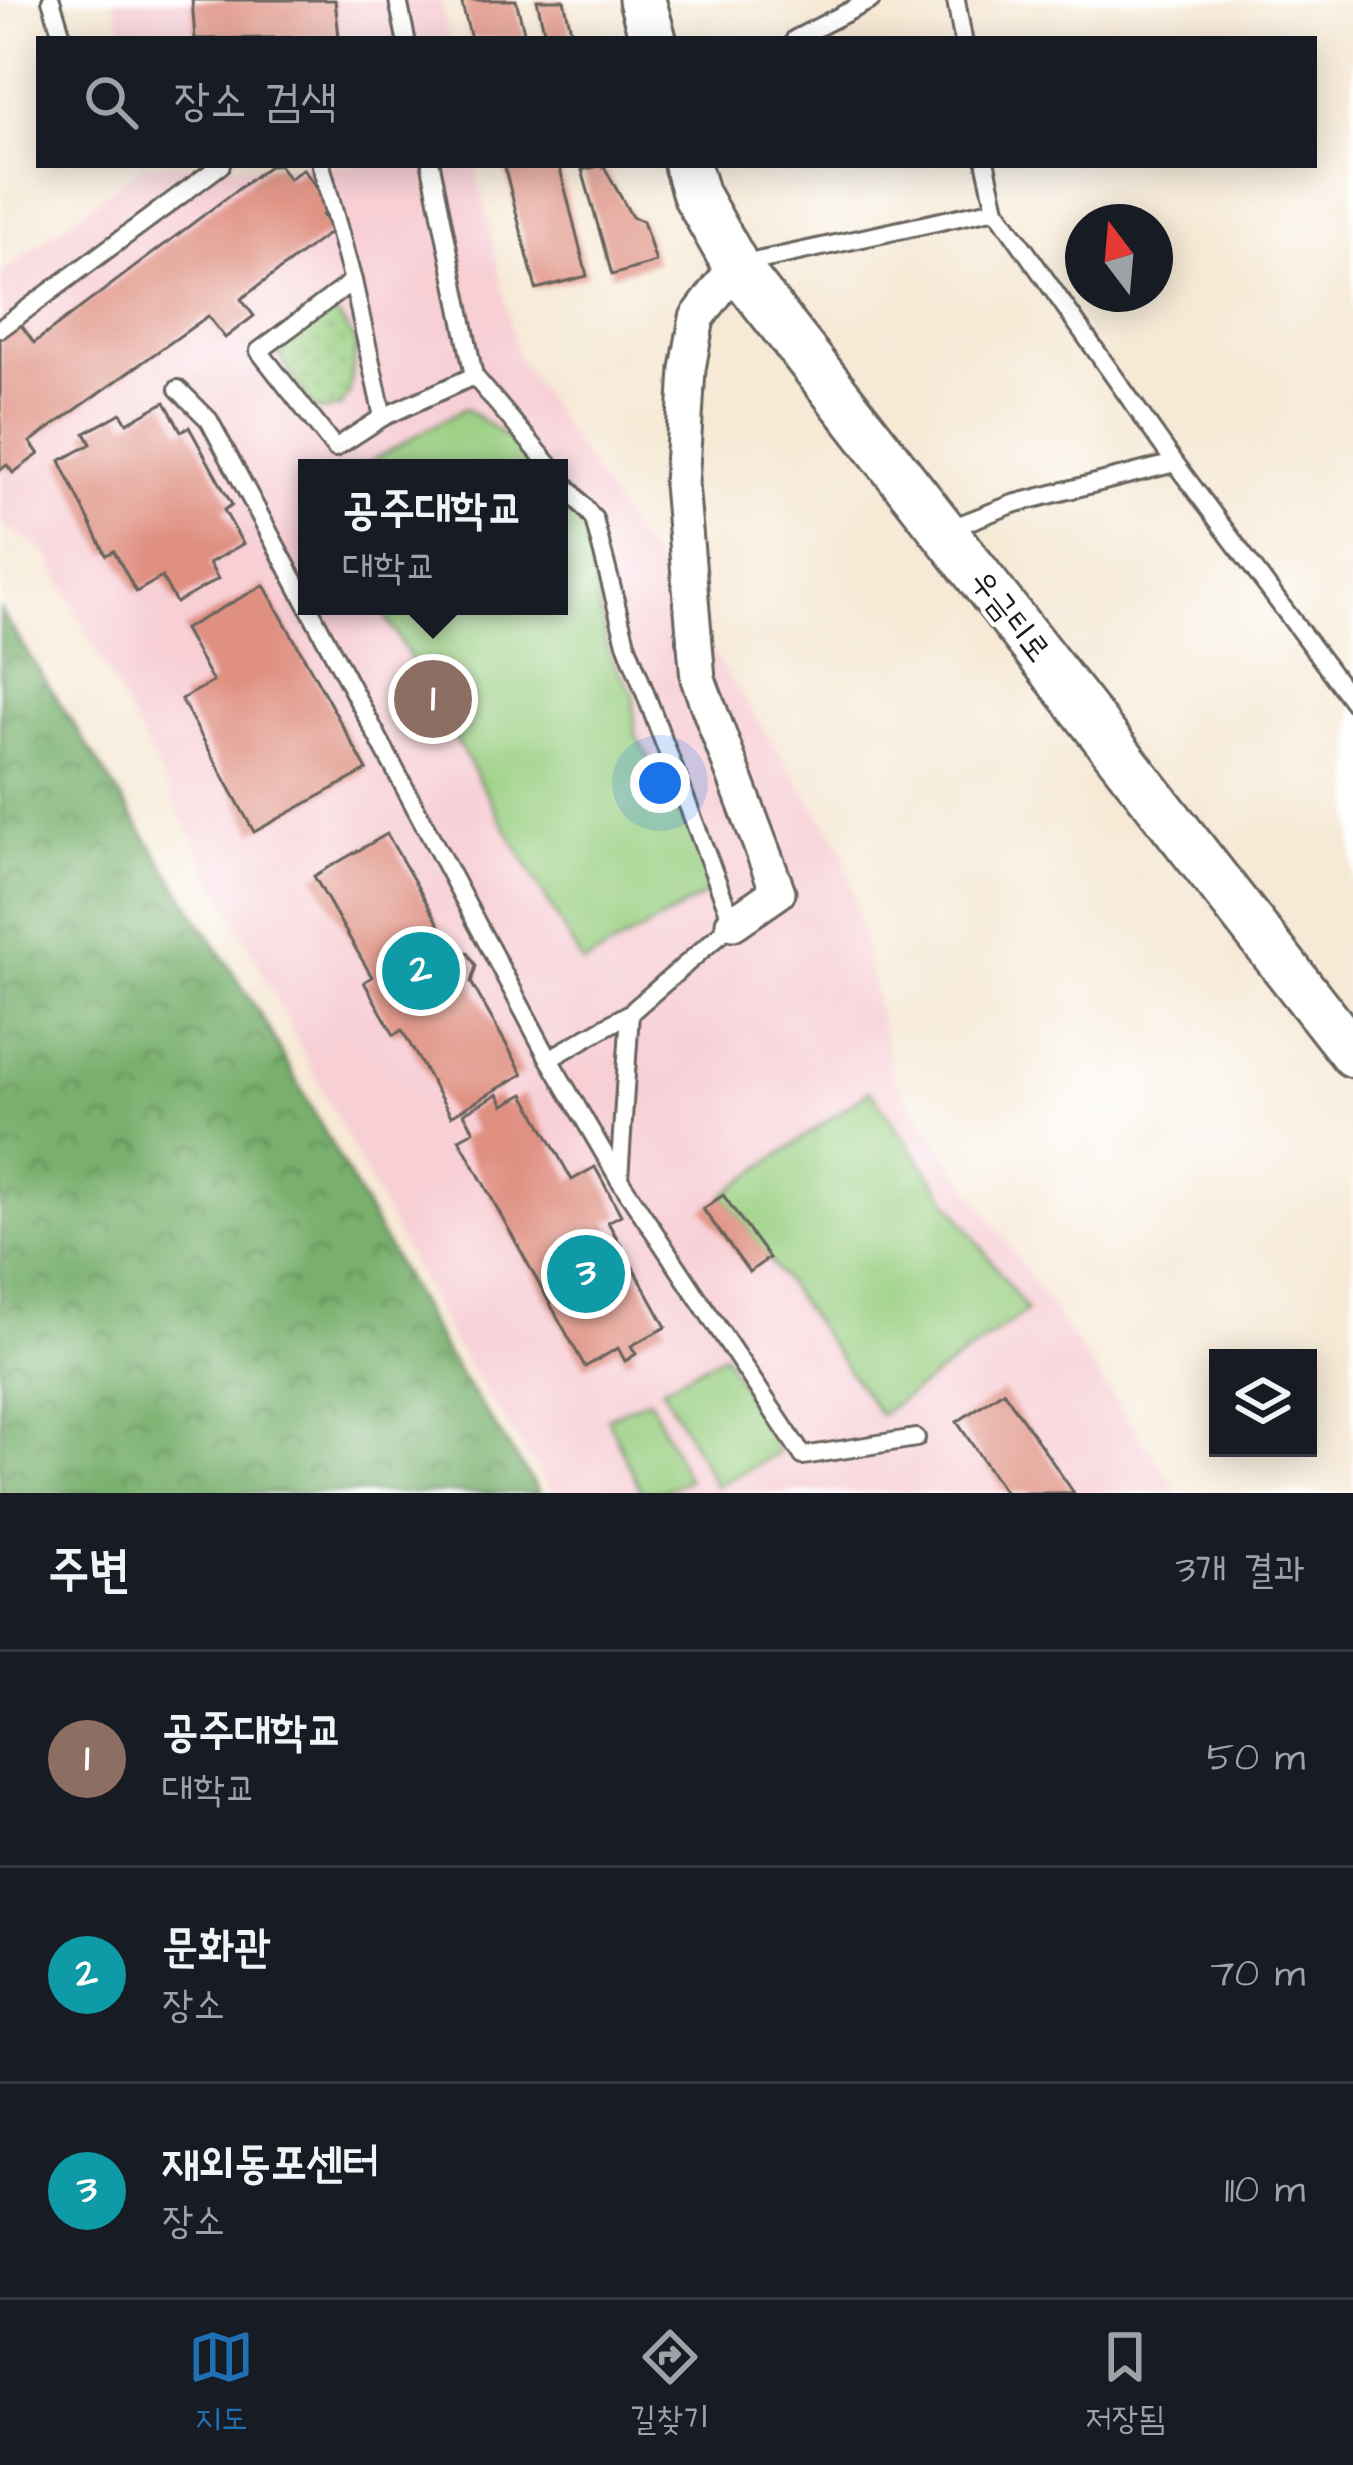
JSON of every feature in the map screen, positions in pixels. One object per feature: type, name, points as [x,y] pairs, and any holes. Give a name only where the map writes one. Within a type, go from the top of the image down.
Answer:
[{"type":"main road","points":[[642,0],[652,36]]},
{"type":"main road","name":"우금티로","points":[[688,168],[696,194],[736,266],[1353,1054]]},
{"type":"street","points":[[733,923],[778,892],[698,679],[681,484],[688,369],[697,317],[736,266]]},
{"type":"lane","points":[[51,0],[63,36]]},
{"type":"lane","points":[[398,0],[405,36]]},
{"type":"lane","points":[[801,36],[871,0]]},
{"type":"lane","points":[[956,0],[962,36]]},
{"type":"lane","points":[[0,329],[217,168]]},
{"type":"lane","points":[[321,168],[353,281],[383,417]]},
{"type":"lane","points":[[432,168],[475,376],[544,459]]},
{"type":"lane","points":[[987,168],[996,209],[1175,463],[1353,702]]},
{"type":"lane","points":[[736,266],[996,209]]},
{"type":"lane","points":[[353,281],[259,351],[335,448],[383,417],[475,376]]},
{"type":"lane","points":[[178,389],[209,420],[298,586]]},
{"type":"lane","points":[[943,531],[1013,504],[1175,463]]},
{"type":"lane","points":[[549,1059],[630,1013],[733,923],[626,643],[594,518],[568,488]]},
{"type":"lane","points":[[313,615],[549,1059],[619,1178],[803,1456],[916,1438]]},
{"type":"lane","points":[[619,1178],[630,1013]]},
{"type":"shaded area","points":[[113,0],[440,0],[448,36],[125,36]]},
{"type":"shaded area","points":[[140,168],[477,168],[517,356],[843,849],[893,1077],[1179,1493],[552,1493],[452,1341],[45,551],[0,523],[0,274]]},
{"type":"green space","points":[[334,310],[357,344],[349,394],[340,407],[321,411],[313,407],[278,354],[286,342]]},
{"type":"green space","points":[[465,408],[535,459],[375,459]]},
{"type":"green space","points":[[568,506],[585,530],[608,652],[634,694],[635,733],[721,886],[583,964],[385,615],[568,615]]},
{"type":"green space","points":[[0,610],[261,1016],[446,1354],[540,1493],[0,1493]]},
{"type":"green space","points":[[870,1090],[1027,1311],[880,1415],[723,1195]]},
{"type":"green space","points":[[724,1354],[778,1453],[716,1487],[662,1388]]},
{"type":"green space","points":[[649,1398],[688,1480],[659,1493],[642,1493],[607,1418]]},
{"type":"building","points":[[192,0],[335,0],[339,36],[195,36]]},
{"type":"building","points":[[461,0],[516,0],[525,36],[470,36]]},
{"type":"building","points":[[537,0],[564,0],[572,36],[545,36]]},
{"type":"building","points":[[266,168],[281,168],[289,179],[303,169],[332,208],[322,215],[333,230],[241,299],[254,316],[225,338],[208,316],[30,442],[39,454],[13,473],[7,465],[0,470],[0,336],[19,322],[34,343]]},
{"type":"building","points":[[505,168],[560,168],[587,276],[536,289]]},
{"type":"building","points":[[605,168],[632,217],[643,221],[656,262],[612,275],[582,170]]},
{"type":"building","points":[[165,402],[181,431],[189,427],[232,505],[224,510],[243,544],[209,563],[218,579],[176,603],[162,577],[136,592],[114,551],[106,555],[60,461],[91,444],[85,433],[121,413],[127,423]]},
{"type":"building","points":[[264,585],[367,770],[254,832],[181,699],[213,682],[184,629]]},
{"type":"building","points":[[387,834],[454,950],[468,953],[476,966],[471,982],[523,1074],[451,1116],[402,1030],[394,1035],[364,982],[372,977],[314,876]]},
{"type":"building","points":[[498,1094],[504,1105],[524,1094],[572,1180],[595,1167],[621,1215],[608,1222],[666,1327],[631,1346],[636,1354],[625,1361],[618,1348],[585,1367],[459,1139],[474,1131],[464,1113]]},
{"type":"building","points":[[723,1195],[769,1258],[749,1272],[703,1209]]},
{"type":"building","points":[[1003,1391],[1074,1493],[1005,1493],[957,1422]]},
{"type":"place","name":"공주대학교","points":[[433,699]]},
{"type":"place","name":"문화관","points":[[421,971]]},
{"type":"place","name":"재외동포센터","points":[[586,1274]]}]
